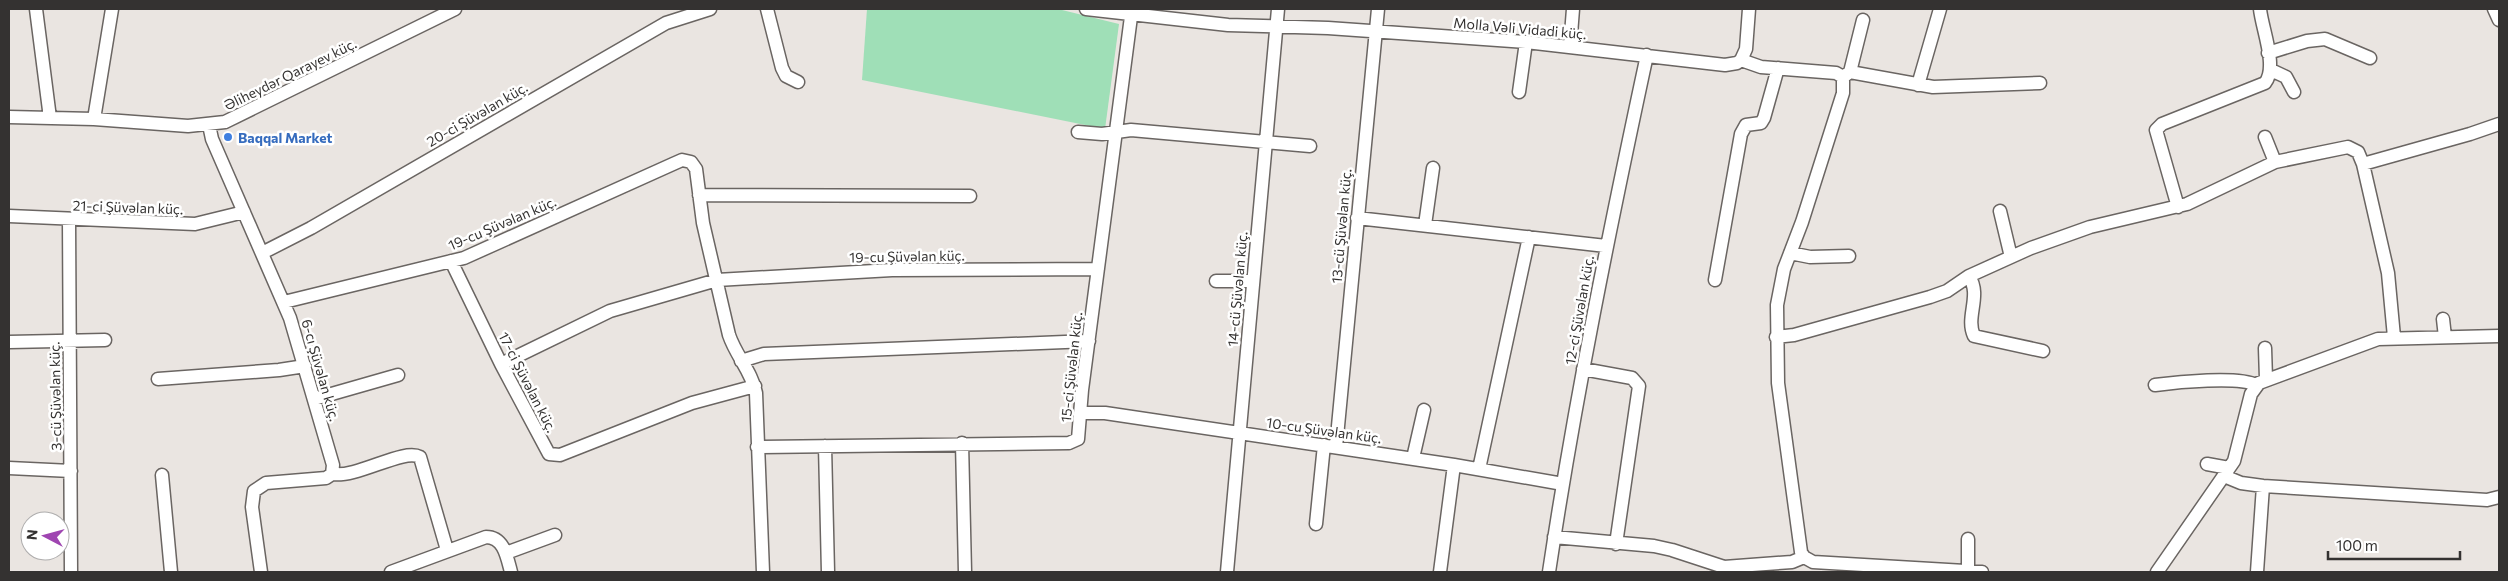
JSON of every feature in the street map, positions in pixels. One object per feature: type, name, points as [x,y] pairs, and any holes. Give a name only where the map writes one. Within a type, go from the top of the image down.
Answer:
[{"type":"street","points":[[36,9],[50,118]]},
{"type":"street","points":[[94,119],[112,9]]},
{"type":"street","name":"Əliheydər Qarayev küç.","points":[[9,117],[94,119],[209,126],[233,119],[455,9]]},
{"type":"street","name":"20-ci Şüvəlan küç.","points":[[262,252],[311,228],[666,23],[710,9]]},
{"type":"street","points":[[767,9],[782,68],[786,76],[798,82]]},
{"type":"street","name":"Molla Vəli Vidadi küç.","points":[[1086,9],[1131,12],[1228,25],[1376,31],[1526,42],[1725,65],[1738,63],[1741,60]]},
{"type":"street","name":"14-cü Şüvəlan küç.","points":[[1228,572],[1278,9]]},
{"type":"street","name":"13-cü Şüvəlan küç.","points":[[1316,524],[1330,446],[1357,218],[1378,9]]},
{"type":"street","points":[[1570,47],[1573,9]]},
{"type":"street","points":[[1749,9],[1746,50],[1741,60],[1754,66],[1836,72],[1949,88],[2040,83]]},
{"type":"street","points":[[1918,85],[1940,9]]},
{"type":"street","points":[[2178,207],[2157,138],[2158,127],[2256,88],[2264,83],[2271,70],[2260,9]]},
{"type":"street","points":[[2494,9],[2499,20]]},
{"type":"street","name":"15-ci Şüvəlan küç.","points":[[757,447],[1074,442],[1079,434],[1080,413],[1131,12]]},
{"type":"street","points":[[1804,557],[1800,546],[1778,383],[1776,336],[1778,292],[1843,93],[1864,20]]},
{"type":"street","points":[[2268,53],[2307,41],[2325,39],[2370,58]]},
{"type":"street","points":[[1519,92],[1526,42]]},
{"type":"street","name":"12-ci Şüvəlan küç.","points":[[1549,572],[1606,246],[1647,55]]},
{"type":"street","points":[[1715,280],[1741,134],[1746,126],[1761,122],[1764,118],[1778,68]]},
{"type":"street","points":[[2271,70],[2286,77],[2294,92]]},
{"type":"street","points":[[2363,164],[2499,124]]},
{"type":"street","name":"6-cı Şüvəlan küç.","points":[[209,126],[212,139],[284,302],[332,461],[332,474]]},
{"type":"street","points":[[1078,132],[1102,134],[1131,130],[1310,146]]},
{"type":"street","points":[[2264,137],[2275,162]]},
{"type":"street","points":[[1776,336],[1794,335],[1930,297],[1947,290],[1969,276],[2011,257],[2090,227],[2178,207],[2275,162],[2348,147],[2358,152],[2363,164],[2388,274],[2394,337]]},
{"type":"street","name":"19-cu Şüvəlan küç.","points":[[284,302],[464,258],[682,160],[694,164],[703,223],[730,335],[755,386],[762,572]]},
{"type":"street","points":[[1425,225],[1433,168]]},
{"type":"street","points":[[699,194],[970,196]]},
{"type":"street","points":[[2000,211],[2011,257]]},
{"type":"street","name":"21-ci Şüvəlan küç.","points":[[9,216],[195,224],[244,212]]},
{"type":"street","points":[[1357,218],[1606,246]]},
{"type":"street","name":"3-cü Şüvəlan küç.","points":[[69,220],[71,572]]},
{"type":"street","points":[[1479,469],[1529,238]]},
{"type":"street","points":[[1790,253],[1810,258],[1849,256]]},
{"type":"street","name":"17-ci Şüvəlan küç.","points":[[451,262],[545,450],[554,455],[560,455],[692,403],[755,386]]},
{"type":"street","name":"19-cu Şüvəlan küç.","points":[[501,364],[610,311],[717,280],[892,270],[1098,269]]},
{"type":"street","points":[[1969,276],[1976,291],[1971,330],[1974,336],[2043,351]]},
{"type":"street","points":[[1216,281],[1253,281]]},
{"type":"street","points":[[2443,319],[2445,337]]},
{"type":"street","points":[[2155,385],[2181,382],[2261,382],[2364,342],[2394,337],[2499,336]]},
{"type":"street","points":[[9,342],[104,340]]},
{"type":"street","points":[[742,361],[764,354],[1089,341]]},
{"type":"street","points":[[2157,572],[2227,472],[2237,454],[2251,394],[2261,382],[2265,348]]},
{"type":"street","points":[[158,379],[279,370],[304,366]]},
{"type":"street","points":[[1583,370],[1632,378],[1639,386],[1616,544]]},
{"type":"street","points":[[314,400],[398,375]]},
{"type":"street","points":[[1413,458],[1424,410]]},
{"type":"street","name":"10-cu Şüvəlan küç.","points":[[1080,413],[1105,413],[1413,458],[1563,484]]},
{"type":"street","points":[[962,443],[965,572]]},
{"type":"street","points":[[826,446],[828,572]]},
{"type":"street","points":[[261,572],[252,507],[254,491],[266,483],[326,478],[332,474],[350,474],[408,455],[420,457],[447,550]]},
{"type":"street","points":[[2207,464],[2227,472],[2241,483],[2263,486],[2487,500],[2499,497]]},
{"type":"street","points":[[1440,572],[1454,465]]},
{"type":"street","points":[[9,468],[71,471]]},
{"type":"street","points":[[162,475],[171,572]]},
{"type":"street","points":[[2256,572],[2263,486]]},
{"type":"street","points":[[506,553],[555,535]]},
{"type":"street","points":[[391,572],[478,538],[492,537],[501,543],[511,572]]},
{"type":"street","points":[[1554,537],[1672,550],[1724,566],[1792,562],[1804,557],[1817,562],[1982,572]]},
{"type":"street","points":[[1968,539],[1968,571]]},
{"type":"green space","points":[[867,9],[1058,9],[1119,24],[1105,129],[862,80]]},
{"type":"place","name":"Baqqal Market","points":[[228,137]]}]
